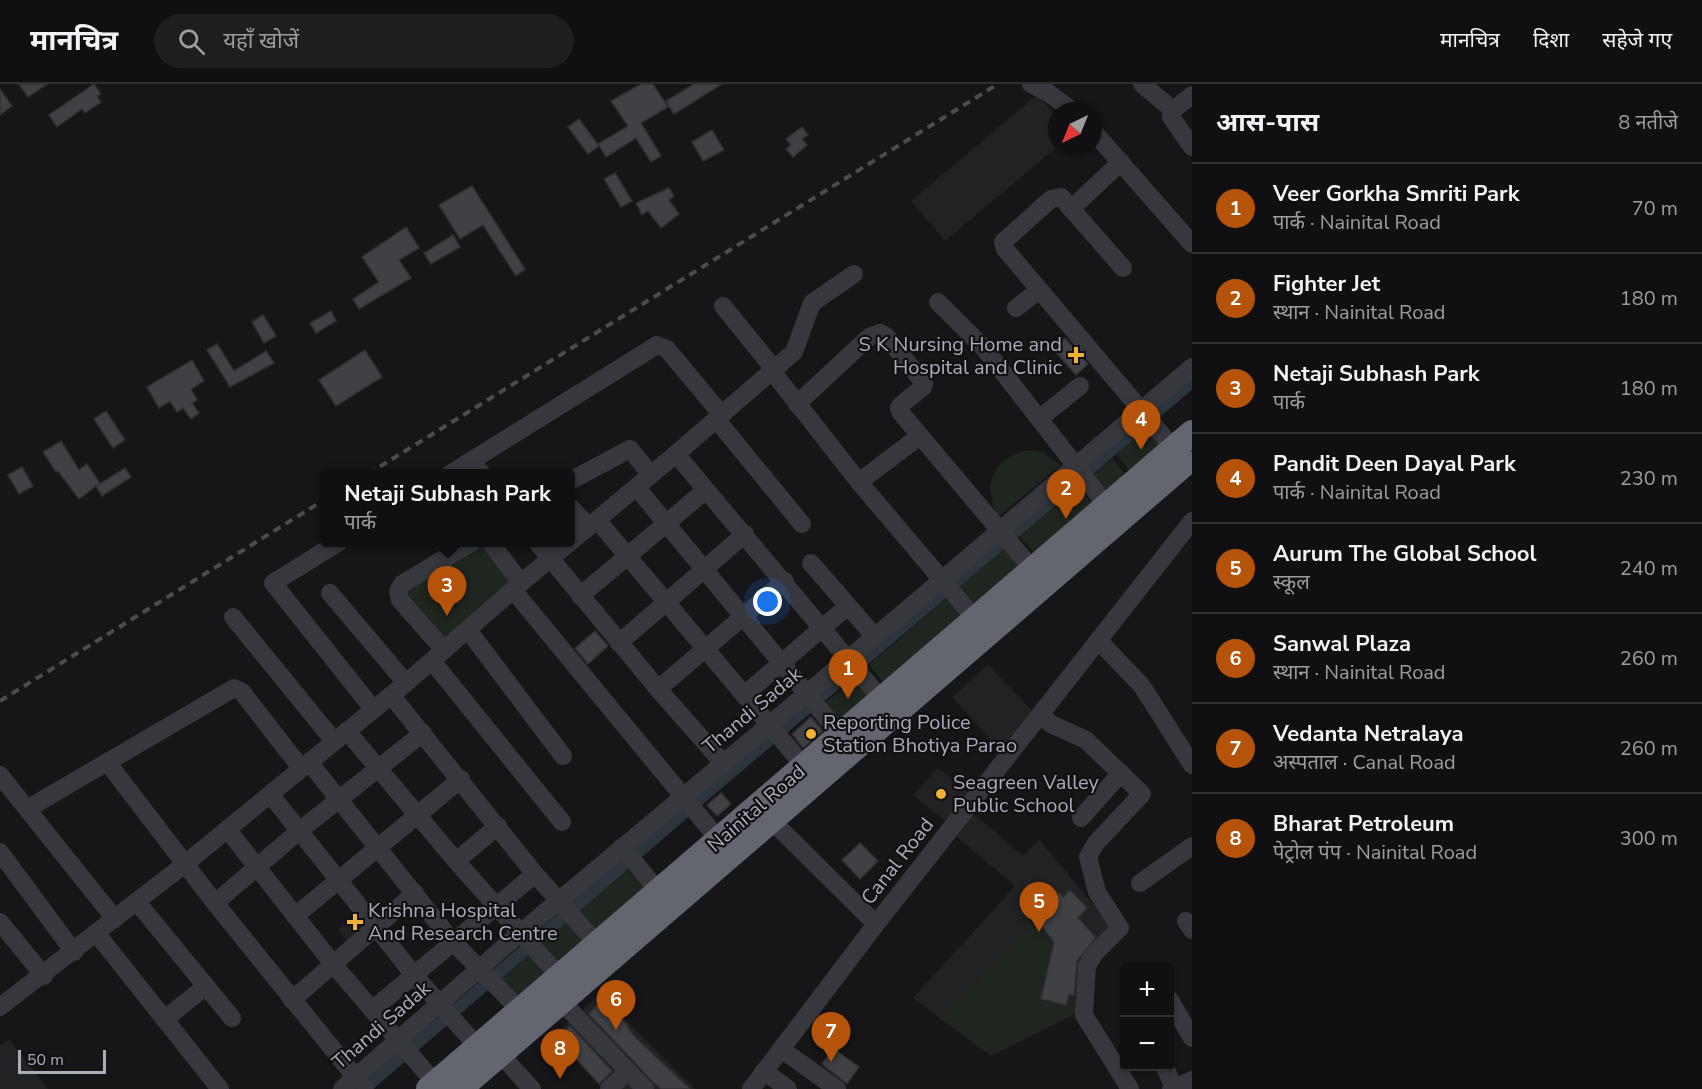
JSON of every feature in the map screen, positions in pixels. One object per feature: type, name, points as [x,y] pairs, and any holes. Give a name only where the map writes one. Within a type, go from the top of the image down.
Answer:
[{"type":"highway","name":"Nainital Road","points":[[560,989],[598,945],[659,892],[719,840],[810,773],[1113,513],[1186,446]]},
{"type":"highway","name":"Nainital Road","points":[[441,1088],[497,1056],[528,1018],[560,989],[771,820],[840,734],[1033,570],[1113,513]]},
{"type":"street","points":[[1031,84],[1061,102]]},
{"type":"street","points":[[1142,84],[1173,110]]},
{"type":"street","points":[[1192,95],[1173,110],[1171,117],[1192,147]]},
{"type":"street","points":[[1102,141],[1192,244]]},
{"type":"street","points":[[1071,209],[1121,162]]},
{"type":"street","points":[[1123,268],[1071,209],[1056,196],[1003,242],[1005,249],[1147,416],[1186,446]]},
{"type":"street","points":[[575,539],[773,370],[799,345],[812,303],[854,274]]},
{"type":"street","points":[[1016,308],[1039,290]]},
{"type":"street","points":[[938,302],[984,348],[1113,513]]},
{"type":"street","points":[[723,306],[797,404],[976,620]]},
{"type":"street","points":[[797,404],[869,337],[880,333],[886,336],[924,383],[923,387],[899,408],[1033,570]]},
{"type":"street","points":[[458,469],[657,345],[668,349],[802,524]]},
{"type":"street","name":"Thandi Sadak","points":[[356,1085],[488,977],[689,802],[723,763],[774,730],[853,665],[875,637],[946,586],[1147,416],[1192,367]]},
{"type":"street","points":[[1039,419],[1080,386]]},
{"type":"street","points":[[860,482],[920,436]]},
{"type":"street","points":[[575,478],[630,449],[651,475]]},
{"type":"street","points":[[676,454],[882,700]]},
{"type":"street","points":[[636,488],[813,698],[840,734]]},
{"type":"street","points":[[580,596],[706,490]]},
{"type":"street","points":[[575,511],[627,556],[810,773]]},
{"type":"street","name":"Canal Road","points":[[751,1089],[876,924],[1192,521]]},
{"type":"street","points":[[619,643],[745,534]]},
{"type":"street","points":[[332,547],[273,583],[373,709]]},
{"type":"street","points":[[465,547],[402,584],[398,592],[400,600],[562,822]]},
{"type":"street","points":[[493,547],[517,586],[719,840]]},
{"type":"street","points":[[540,547],[619,643],[723,763]]},
{"type":"street","points":[[0,1007],[44,976],[228,829],[406,683],[565,547]]},
{"type":"street","points":[[810,563],[875,637]]},
{"type":"street","points":[[658,689],[784,581]]},
{"type":"street","points":[[330,593],[406,683]]},
{"type":"street","points":[[744,695],[848,606]]},
{"type":"street","points":[[232,617],[340,736],[380,766],[456,861],[527,942],[560,989],[627,1072],[645,1089]]},
{"type":"street","points":[[468,630],[563,756]]},
{"type":"street","points":[[1098,640],[1142,686],[1192,765]]},
{"type":"street","points":[[27,809],[234,688],[242,692],[305,765],[338,799],[380,848],[453,942],[528,1018]]},
{"type":"street","points":[[391,695],[461,779],[535,874],[598,945]]},
{"type":"street","points":[[1041,715],[1051,724],[1086,740],[1142,794],[1096,843],[1088,857],[1097,892],[1120,928],[1095,953],[1088,966],[1084,1015],[1130,1089]]},
{"type":"street","points":[[215,903],[298,831],[423,733]]},
{"type":"street","points":[[107,762],[356,1085]]},
{"type":"street","points":[[1082,818],[1121,773]]},
{"type":"street","points":[[0,775],[115,919]]},
{"type":"street","points":[[295,916],[461,779]]},
{"type":"street","points":[[270,794],[446,1012],[532,1089]]},
{"type":"street","points":[[771,820],[876,924]]},
{"type":"street","points":[[456,861],[498,826]]},
{"type":"street","points":[[228,829],[333,964],[403,1048],[441,1088]]},
{"type":"street","points":[[1140,883],[1192,846]]},
{"type":"street","points":[[0,852],[74,952]]},
{"type":"street","points":[[628,855],[659,892]]},
{"type":"street","points":[[372,1010],[535,874]]},
{"type":"street","points":[[292,1000],[415,893]]},
{"type":"street","points":[[137,902],[232,1018]]},
{"type":"street","points":[[0,922],[44,976]]},
{"type":"street","points":[[97,934],[220,1089]]},
{"type":"street","points":[[165,1019],[206,986]]},
{"type":"street","points":[[1174,1007],[1192,1038]]},
{"type":"street","points":[[781,1049],[837,1089]]},
{"type":"street","points":[[497,1056],[527,1089]]},
{"type":"street","points":[[764,1071],[788,1089]]},
{"type":"street","points":[[1166,1071],[1172,1088],[1192,1080]]},
{"type":"street","points":[[609,1089],[627,1072]]},
{"type":"shaded area","points":[[1038,94],[1048,106],[1048,155],[945,241],[911,201]]},
{"type":"shaded area","points":[[1148,425],[1167,448],[1134,476],[1115,453]]},
{"type":"shaded area","points":[[1026,450],[1043,452],[1061,465],[997,518],[991,494],[993,475],[1004,461]]},
{"type":"shaded area","points":[[1112,458],[1130,481],[1107,500],[1089,476]]},
{"type":"shaded area","points":[[1077,485],[1096,508],[1039,558],[1018,535]]},
{"type":"shaded area","points":[[1007,546],[1027,568],[976,611],[957,589]]},
{"type":"shaded area","points":[[478,547],[483,547],[513,582],[444,641],[402,592]]},
{"type":"shaded area","points":[[946,599],[964,620],[885,686],[869,665]]},
{"type":"shaded area","points":[[988,664],[1035,714],[1002,752],[952,697]]},
{"type":"shaded area","points":[[856,677],[872,695],[841,722],[825,703]]},
{"type":"shaded area","name":"Seagreen Valley Public School","points":[[938,768],[969,793],[946,822],[913,795]]},
{"type":"shaded area","points":[[973,813],[1023,856],[1039,839],[1111,926],[1085,950],[1077,1013],[991,1056],[913,998],[1015,886],[956,836]]},
{"type":"shaded area","points":[[627,869],[644,889],[592,932],[575,911]]},
{"type":"shaded area","name":"Krishna Hospital And Research Centre","points":[[357,913],[370,930],[351,946],[338,930]]},
{"type":"shaded area","points":[[1028,915],[1053,950],[1042,999],[1078,1008],[1077,1013],[991,1056],[941,1019],[1029,929],[1023,918]]},
{"type":"shaded area","points":[[568,921],[583,940],[555,963],[539,945]]},
{"type":"shaded area","points":[[529,953],[546,972],[517,998],[500,978]]},
{"type":"shaded area","points":[[600,994],[695,1089],[603,1089],[554,1035]]},
{"type":"shaded area","points":[[9,1039],[48,1089],[0,1089],[0,1046]]},
{"type":"building","points":[[19,84],[47,84],[28,97]]},
{"type":"building","points":[[94,84],[101,94],[97,96],[101,102],[85,113],[82,109],[57,127],[49,115]]},
{"type":"building","points":[[641,84],[653,84],[668,107],[641,123],[661,156],[651,162],[636,138],[606,157],[598,144],[628,126],[611,101]]},
{"type":"building","points":[[694,84],[722,84],[674,114],[666,101]]},
{"type":"building","points":[[0,89],[12,106],[0,115]]},
{"type":"building","points":[[579,119],[599,146],[588,154],[568,127]]},
{"type":"building","points":[[802,127],[808,135],[802,139],[807,145],[793,157],[786,149],[791,145],[786,139]]},
{"type":"building","points":[[712,130],[724,150],[703,161],[692,142]]},
{"type":"building","points":[[615,173],[632,201],[621,207],[604,179]]},
{"type":"building","points":[[472,186],[525,269],[516,276],[483,225],[460,239],[439,205]]},
{"type":"building","points":[[669,188],[674,196],[669,200],[679,214],[661,228],[648,211],[642,215],[636,203]]},
{"type":"building","points":[[406,227],[419,248],[399,260],[411,278],[359,309],[353,299],[379,282],[362,257]]},
{"type":"building","points":[[453,235],[460,247],[431,264],[424,253]]},
{"type":"building","points":[[331,311],[336,321],[316,333],[310,323]]},
{"type":"building","points":[[263,315],[276,336],[264,343],[252,322]]},
{"type":"building","points":[[1065,338],[1088,364],[1076,375],[1053,349]]},
{"type":"building","points":[[217,344],[234,371],[266,351],[274,363],[230,387],[207,350]]},
{"type":"building","points":[[365,350],[382,377],[336,406],[319,380]]},
{"type":"building","points":[[192,360],[204,381],[191,389],[197,400],[192,403],[199,413],[191,419],[183,408],[177,412],[170,401],[159,408],[147,387]]},
{"type":"building","points":[[106,411],[125,440],[113,448],[94,419]]},
{"type":"building","points":[[61,441],[79,470],[87,464],[100,483],[79,499],[58,471],[56,472],[43,452]]},
{"type":"building","points":[[22,467],[33,486],[19,494],[8,475]]},
{"type":"building","points":[[125,468],[131,477],[102,496],[96,486]]},
{"type":"building","points":[[595,631],[608,646],[588,664],[575,648]]},
{"type":"building","points":[[811,717],[823,731],[803,748],[792,734]]},
{"type":"building","points":[[721,793],[731,804],[717,816],[707,805]]},
{"type":"building","points":[[860,843],[878,861],[860,879],[842,860]]},
{"type":"building","points":[[1070,890],[1087,908],[1078,918],[1096,937],[1077,961],[1074,996],[1069,994],[1066,1005],[1041,999],[1054,942],[1033,915],[1038,906],[1044,907],[1059,893],[1063,897]]},
{"type":"building","points":[[602,1000],[622,1018],[634,1036],[690,1089],[661,1089],[653,1082],[589,1014]]},
{"type":"building","points":[[570,1026],[612,1071],[599,1084],[557,1038]]},
{"type":"building","points":[[833,1048],[859,1067],[847,1084],[822,1064]]},
{"type":"waterway","points":[[364,1089],[722,780],[1192,382]]},
{"type":"railway","points":[[376,469],[998,84]]},
{"type":"railway","points":[[0,701],[320,502]]},
{"type":"place","name":"S K Nursing Home and Hospital and Clinic","points":[[1076,355]]},
{"type":"place","name":"Pandit Deen Dayal Park","points":[[1141,450]]},
{"type":"place","name":"Fighter Jet","points":[[1066,519]]},
{"type":"place","name":"Netaji Subhash Park","points":[[447,616]]},
{"type":"place","name":"Veer Gorkha Smriti Park","points":[[848,699]]},
{"type":"place","name":"Reporting Police Station Bhotiya Parao","points":[[811,734]]},
{"type":"place","name":"Seagreen Valley Public School","points":[[941,794]]},
{"type":"place","name":"Krishna Hospital And Research Centre","points":[[355,922]]},
{"type":"place","name":"Aurum The Global School","points":[[1039,932]]},
{"type":"place","name":"Sanwal Plaza","points":[[616,1030]]},
{"type":"place","name":"Vedanta Netralaya","points":[[831,1062]]},
{"type":"place","name":"Bharat Petroleum","points":[[560,1079]]}]
